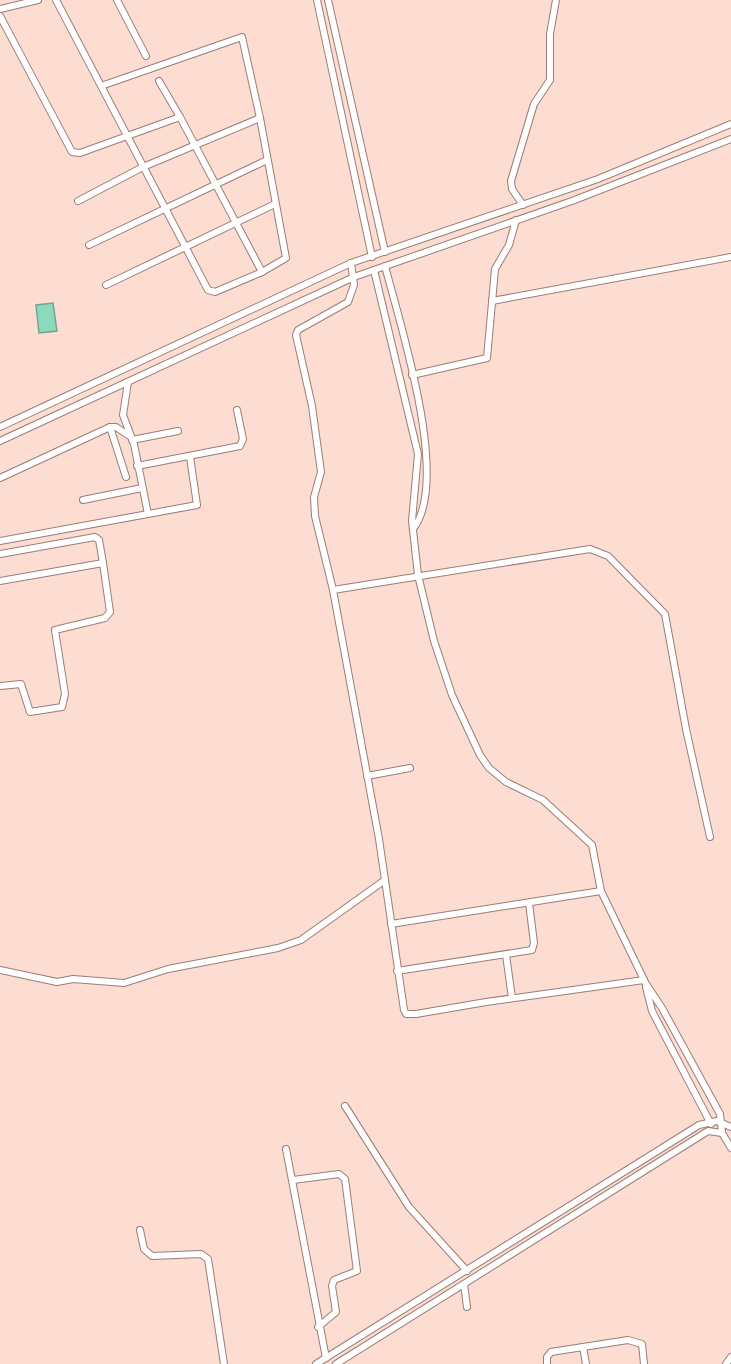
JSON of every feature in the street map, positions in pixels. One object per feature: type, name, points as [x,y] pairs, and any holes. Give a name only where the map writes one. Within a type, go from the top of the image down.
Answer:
[{"type":"street","points":[[4,8],[5,0]]},
{"type":"street","points":[[4,8],[18,2],[38,0]]},
{"type":"street","points":[[56,0],[164,207],[210,292],[262,272],[286,257],[242,37],[101,86]]},
{"type":"street","points":[[117,0],[146,56]]},
{"type":"street","points":[[317,0],[372,257]]},
{"type":"street","points":[[328,0],[385,252]]},
{"type":"street","points":[[523,205],[512,189],[511,182],[534,104],[550,80],[550,34],[556,0]]},
{"type":"street","points":[[0,16],[72,152],[80,153],[180,117]]},
{"type":"street","points":[[159,81],[262,272]]},
{"type":"street","points":[[78,201],[143,167],[260,118]]},
{"type":"street","points":[[0,427],[351,264],[523,205],[676,148],[731,124]]},
{"type":"street","points":[[0,441],[354,277],[516,220],[731,139]]},
{"type":"street","points":[[676,148],[681,159]]},
{"type":"street","points":[[89,245],[164,207],[267,160]]},
{"type":"street","points":[[106,285],[275,204]]},
{"type":"street","points":[[412,375],[486,359],[495,269],[509,244],[516,220]]},
{"type":"street","points":[[492,301],[731,256]]},
{"type":"street","points":[[351,264],[354,292],[348,302],[298,330],[297,335],[312,406],[320,461],[321,478],[314,497],[314,506],[326,568],[333,590],[367,777],[406,1014],[645,982]]},
{"type":"street","points":[[385,266],[412,375],[429,461],[424,498],[418,523],[413,530]]},
{"type":"street","points":[[374,270],[418,454],[413,530],[418,575],[434,641],[452,695],[480,755],[489,768],[506,782],[543,800],[586,837],[595,855],[600,891],[645,982],[674,1029],[704,1086],[722,1122],[722,1133],[731,1148]]},
{"type":"street","points":[[129,382],[123,415],[132,438],[148,514]]},
{"type":"street","points":[[138,466],[240,446],[243,439],[237,410]]},
{"type":"street","points":[[110,426],[124,464],[126,477]]},
{"type":"street","points":[[0,478],[110,426],[116,427],[132,438],[178,430]]},
{"type":"street","points":[[0,541],[198,504],[190,457]]},
{"type":"street","points":[[83,500],[142,488]]},
{"type":"street","points":[[0,554],[95,537],[99,540],[109,614],[101,619],[55,630],[65,694],[63,706],[30,712],[21,684],[0,686]]},
{"type":"street","points":[[0,547],[13,544]]},
{"type":"street","points":[[333,590],[590,549],[608,556],[667,618],[686,729],[710,837]]},
{"type":"street","points":[[0,581],[103,563]]},
{"type":"street","points":[[367,777],[411,768]]},
{"type":"street","points":[[0,970],[57,982],[73,979],[124,983],[168,969],[278,948],[301,940],[385,880]]},
{"type":"street","points":[[391,924],[600,891]]},
{"type":"street","points":[[398,971],[529,951],[534,947],[529,903]]},
{"type":"street","points":[[506,955],[512,998]]},
{"type":"street","points":[[645,982],[652,1011],[711,1122],[712,1130]]},
{"type":"street","points":[[663,1034],[674,1029]]},
{"type":"street","points":[[680,1066],[690,1060]]},
{"type":"street","points":[[694,1090],[704,1086]]},
{"type":"street","points":[[345,1106],[409,1207],[467,1271]]},
{"type":"street","points":[[316,1364],[699,1125],[722,1122],[731,1127]]},
{"type":"street","points":[[336,1364],[712,1130],[722,1133]]},
{"type":"street","points":[[286,1149],[318,1327],[326,1358]]},
{"type":"street","points":[[293,1180],[339,1174],[345,1179],[358,1268],[354,1274],[334,1280],[332,1286],[336,1312],[318,1327]]},
{"type":"street","points":[[140,1230],[144,1249],[152,1256],[201,1254],[208,1259],[224,1364]]},
{"type":"street","points":[[464,1284],[467,1308]]},
{"type":"street","points":[[548,1364],[547,1357],[551,1352],[635,1341],[642,1344],[644,1364]]},
{"type":"street","points":[[583,1347],[586,1364]]},
{"type":"street","points":[[726,1364],[731,1357]]},
{"type":"shaded area","points":[[53,303],[57,331],[39,333],[36,305]]}]
